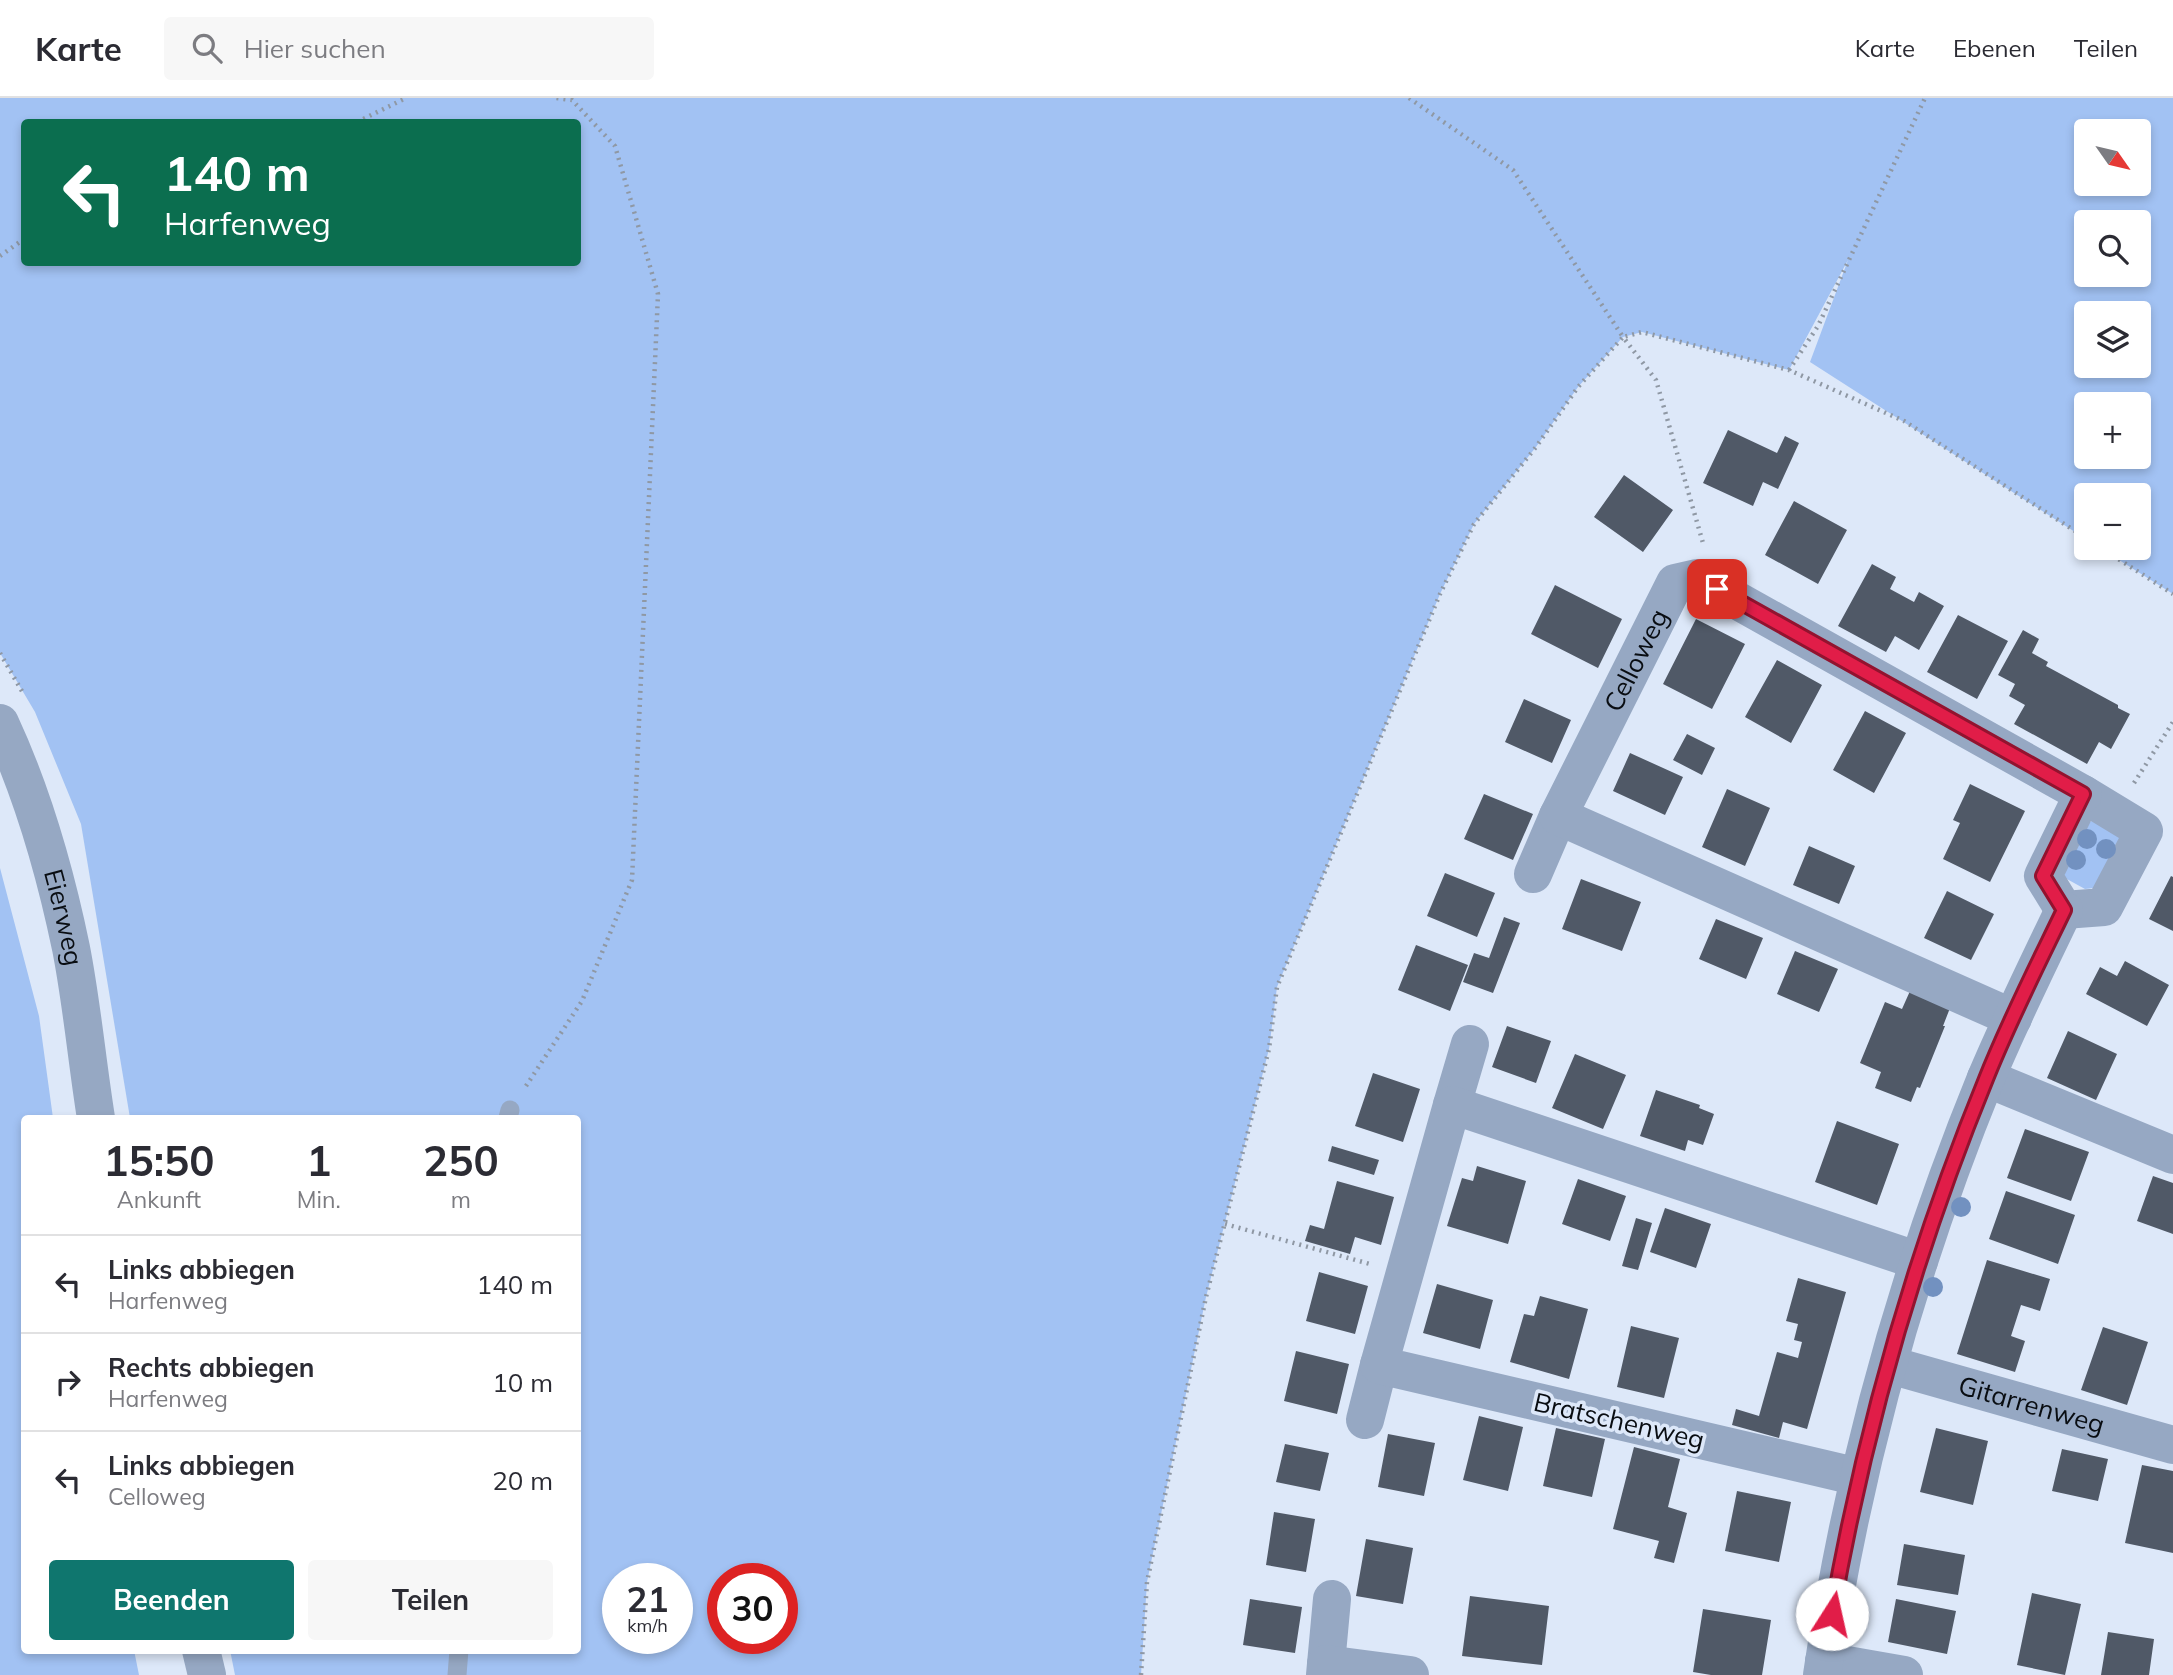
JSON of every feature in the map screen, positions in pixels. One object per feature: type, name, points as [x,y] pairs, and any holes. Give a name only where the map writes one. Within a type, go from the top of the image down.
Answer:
[{"type":"street","name":"Celloweg","points":[[1533,874],[1558,816],[1675,583],[1697,578],[2144,830]]},
{"type":"street","name":"Eierweg","points":[[0,723],[14,753],[50,860],[71,950],[96,1115]]},
{"type":"street","points":[[2064,910],[2043,876],[2083,794]]},
{"type":"street","points":[[1558,816],[2013,1018]]},
{"type":"street","points":[[2064,910],[2104,907],[2144,830]]},
{"type":"street","points":[[1904,1675],[1823,1668],[1859,1478],[1919,1261],[1986,1078],[2064,910]]},
{"type":"street","points":[[1365,1420],[1471,1044]]},
{"type":"street","points":[[1986,1078],[2173,1155]]},
{"type":"street","points":[[1452,1105],[1919,1261]]},
{"type":"street","name":"Bratschenweg","points":[[1379,1365],[1859,1478]]},
{"type":"street","name":"Gitarrenweg","points":[[1889,1365],[2173,1445]]},
{"type":"street","points":[[1332,1599],[1326,1669],[1410,1675]]},
{"type":"street","points":[[202,1654],[208,1675]]},
{"type":"lane","points":[[457,1675],[459,1654]]},
{"type":"path","points":[[363,119],[406,98]]},
{"type":"path","points":[[509,1114],[582,1001],[632,880],[633,866],[658,294],[615,146],[572,100],[556,98]]},
{"type":"path","points":[[1409,98],[1513,170],[1623,337],[1656,380],[1717,589]]},
{"type":"path","points":[[1789,370],[1818,326],[1925,98]]},
{"type":"path","points":[[0,256],[21,241]]},
{"type":"path","points":[[1141,1675],[1147,1582],[1206,1297],[1269,1049],[1278,988],[1440,594],[1475,524],[1536,447],[1578,387],[1623,337],[1642,332],[1789,370],[1903,421],[2074,530]]},
{"type":"path","points":[[2120,560],[2173,594]]},
{"type":"path","points":[[2144,830],[2173,722]]},
{"type":"path","points":[[1225,1224],[1404,1274]]},
{"type":"shaded area","points":[[0,98],[2173,98],[2173,594],[2119,560],[2151,560],[2151,483],[2074,483],[2074,531],[1810,362],[1848,260],[1789,370],[1642,332],[1623,337],[1578,387],[1536,447],[1474,524],[1440,594],[1277,987],[1269,1049],[1206,1297],[1147,1582],[1141,1675],[235,1675],[231,1654],[581,1654],[581,1115],[130,1115],[81,824],[35,712],[0,653]]},
{"type":"shaded area","points":[[2094,820],[2120,838],[2094,888],[2085,889],[2065,878],[2061,860],[2077,828]]},
{"type":"shaded area","points":[[0,868],[39,1016],[53,1115],[21,1115],[21,1654],[135,1654],[139,1675],[0,1675]]},
{"type":"building","points":[[1728,430],[1777,453],[1785,436],[1799,443],[1778,489],[1763,482],[1753,506],[1703,483]]},
{"type":"building","points":[[1624,475],[1673,510],[1643,552],[1594,517]]},
{"type":"building","points":[[1794,501],[1847,530],[1818,584],[1765,555]]},
{"type":"building","points":[[1872,564],[1896,577],[1890,589],[1914,602],[1919,592],[1944,606],[1919,650],[1895,636],[1886,652],[1838,626]]},
{"type":"building","points":[[1555,585],[1622,619],[1598,668],[1531,634]]},
{"type":"building","points":[[1958,615],[2008,641],[1977,699],[1927,672]]},
{"type":"building","points":[[1696,619],[1745,644],[1712,709],[1663,684]]},
{"type":"building","points":[[2023,630],[2039,639],[2032,653],[2048,662],[2046,666],[2130,714],[2111,749],[2099,742],[2087,764],[2014,724],[2025,705],[2009,696],[2015,684],[1998,675]]},
{"type":"building","points":[[1777,660],[1822,685],[1791,743],[1745,717]]},
{"type":"building","points":[[1524,699],[1571,720],[1552,763],[1505,742]]},
{"type":"building","points":[[1865,711],[1906,733],[1874,793],[1833,770]]},
{"type":"building","points":[[1687,734],[1715,748],[1702,775],[1673,760]]},
{"type":"building","points":[[1630,753],[1683,777],[1665,815],[1613,791]]},
{"type":"building","points":[[1970,784],[2025,811],[1990,882],[1943,859],[1960,823],[1953,820]]},
{"type":"building","points":[[1727,789],[1770,808],[1745,866],[1702,847]]},
{"type":"building","points":[[1484,794],[1533,814],[1513,860],[1464,839]]},
{"type":"building","points":[[1809,846],[1855,866],[1839,904],[1793,885]]},
{"type":"building","points":[[1445,873],[1495,893],[1477,937],[1427,916]]},
{"type":"building","points":[[2171,876],[2173,877],[2173,931],[2149,919]]},
{"type":"building","points":[[1581,879],[1641,902],[1622,951],[1562,929]]},
{"type":"building","points":[[1947,891],[1994,914],[1971,960],[1924,938]]},
{"type":"building","points":[[1504,917],[1520,923],[1493,993],[1463,982],[1474,953],[1489,958]]},
{"type":"building","points":[[1716,919],[1763,938],[1746,979],[1699,959]]},
{"type":"building","points":[[1416,945],[1468,965],[1450,1011],[1398,990]]},
{"type":"building","points":[[1795,951],[1838,969],[1819,1012],[1777,994]]},
{"type":"building","points":[[2125,961],[2169,985],[2147,1026],[2086,994],[2100,967],[2117,976]]},
{"type":"building","points":[[1910,991],[1950,1008],[1920,1088],[1917,1087],[1911,1102],[1875,1088],[1881,1072],[1860,1063],[1885,1002],[1902,1009]]},
{"type":"building","points":[[1507,1026],[1551,1041],[1536,1083],[1492,1067]]},
{"type":"building","points":[[2068,1031],[2117,1054],[2096,1100],[2047,1078]]},
{"type":"building","points":[[1575,1054],[1626,1075],[1603,1129],[1552,1108]]},
{"type":"building","points":[[1373,1073],[1420,1089],[1403,1142],[1355,1126]]},
{"type":"building","points":[[1656,1090],[1700,1105],[1699,1108],[1714,1114],[1703,1145],[1688,1140],[1685,1151],[1640,1136]]},
{"type":"building","points":[[1837,1121],[1899,1144],[1877,1205],[1815,1182]]},
{"type":"building","points":[[2025,1129],[2089,1152],[2071,1201],[2007,1178]]},
{"type":"building","points":[[1332,1146],[1379,1160],[1374,1175],[1328,1161]]},
{"type":"building","points":[[1477,1166],[1526,1181],[1508,1244],[1447,1226],[1462,1178],[1473,1181]]},
{"type":"building","points":[[2153,1176],[2173,1183],[2173,1234],[2137,1221]]},
{"type":"building","points":[[1578,1179],[1626,1196],[1610,1241],[1562,1224]]},
{"type":"building","points":[[1337,1181],[1394,1197],[1381,1245],[1355,1237],[1350,1254],[1305,1241],[1310,1225],[1324,1229]]},
{"type":"building","points":[[2006,1191],[2075,1215],[2058,1264],[1989,1239]]},
{"type":"building","points":[[1665,1208],[1711,1224],[1696,1268],[1650,1252]]},
{"type":"building","points":[[1636,1218],[1652,1223],[1638,1270],[1622,1266]]},
{"type":"building","points":[[1987,1260],[2050,1279],[2040,1311],[2021,1305],[2011,1336],[2025,1341],[2015,1372],[1957,1354]]},
{"type":"building","points":[[1319,1272],[1368,1286],[1355,1334],[1306,1321]]},
{"type":"building","points":[[1798,1278],[1846,1292],[1807,1429],[1783,1422],[1779,1438],[1732,1425],[1736,1409],[1759,1416],[1777,1352],[1798,1358],[1802,1342],[1794,1340],[1798,1324],[1786,1321]]},
{"type":"building","points":[[1437,1284],[1493,1300],[1480,1349],[1423,1333]]},
{"type":"building","points":[[1540,1296],[1588,1309],[1569,1379],[1510,1362],[1524,1314],[1534,1316]]},
{"type":"building","points":[[1631,1326],[1679,1338],[1664,1398],[1617,1387]]},
{"type":"building","points":[[2103,1327],[2148,1342],[2127,1405],[2081,1390]]},
{"type":"building","points":[[1296,1351],[1349,1364],[1337,1414],[1284,1401]]},
{"type":"building","points":[[1479,1416],[1523,1427],[1508,1491],[1463,1480]]},
{"type":"building","points":[[1556,1428],[1605,1439],[1592,1497],[1543,1486]]},
{"type":"building","points":[[1936,1428],[1988,1441],[1973,1505],[1920,1492]]},
{"type":"building","points":[[1388,1434],[1435,1443],[1424,1496],[1378,1487]]},
{"type":"building","points":[[1285,1444],[1329,1453],[1320,1491],[1276,1482]]},
{"type":"building","points":[[1634,1447],[1680,1459],[1668,1507],[1687,1513],[1674,1563],[1654,1558],[1659,1541],[1613,1529]]},
{"type":"building","points":[[2062,1449],[2108,1459],[2098,1501],[2052,1491]]},
{"type":"building","points":[[2142,1465],[2173,1471],[2173,1553],[2125,1543]]},
{"type":"building","points":[[1737,1491],[1791,1502],[1779,1562],[1725,1551]]},
{"type":"building","points":[[1274,1512],[1315,1519],[1306,1572],[1266,1565]]},
{"type":"building","points":[[1366,1539],[1413,1548],[1403,1604],[1356,1596]]},
{"type":"building","points":[[1904,1544],[1965,1555],[1958,1595],[1897,1585]]},
{"type":"building","points":[[2032,1593],[2081,1604],[2065,1675],[2017,1665]]},
{"type":"building","points":[[1470,1596],[1549,1606],[1542,1665],[1462,1656]]},
{"type":"building","points":[[1250,1599],[1302,1607],[1295,1653],[1243,1645]]},
{"type":"building","points":[[1896,1599],[1956,1611],[1947,1654],[1888,1642]]},
{"type":"building","points":[[1703,1609],[1771,1620],[1762,1675],[1711,1675],[1693,1672]]},
{"type":"building","points":[[2108,1632],[2154,1639],[2149,1675],[2101,1675]]},
{"type":"route","points":[[1717,589],[2083,794],[2043,876],[2064,910],[1986,1078],[1919,1261],[1859,1478],[1832,1614]]}]
